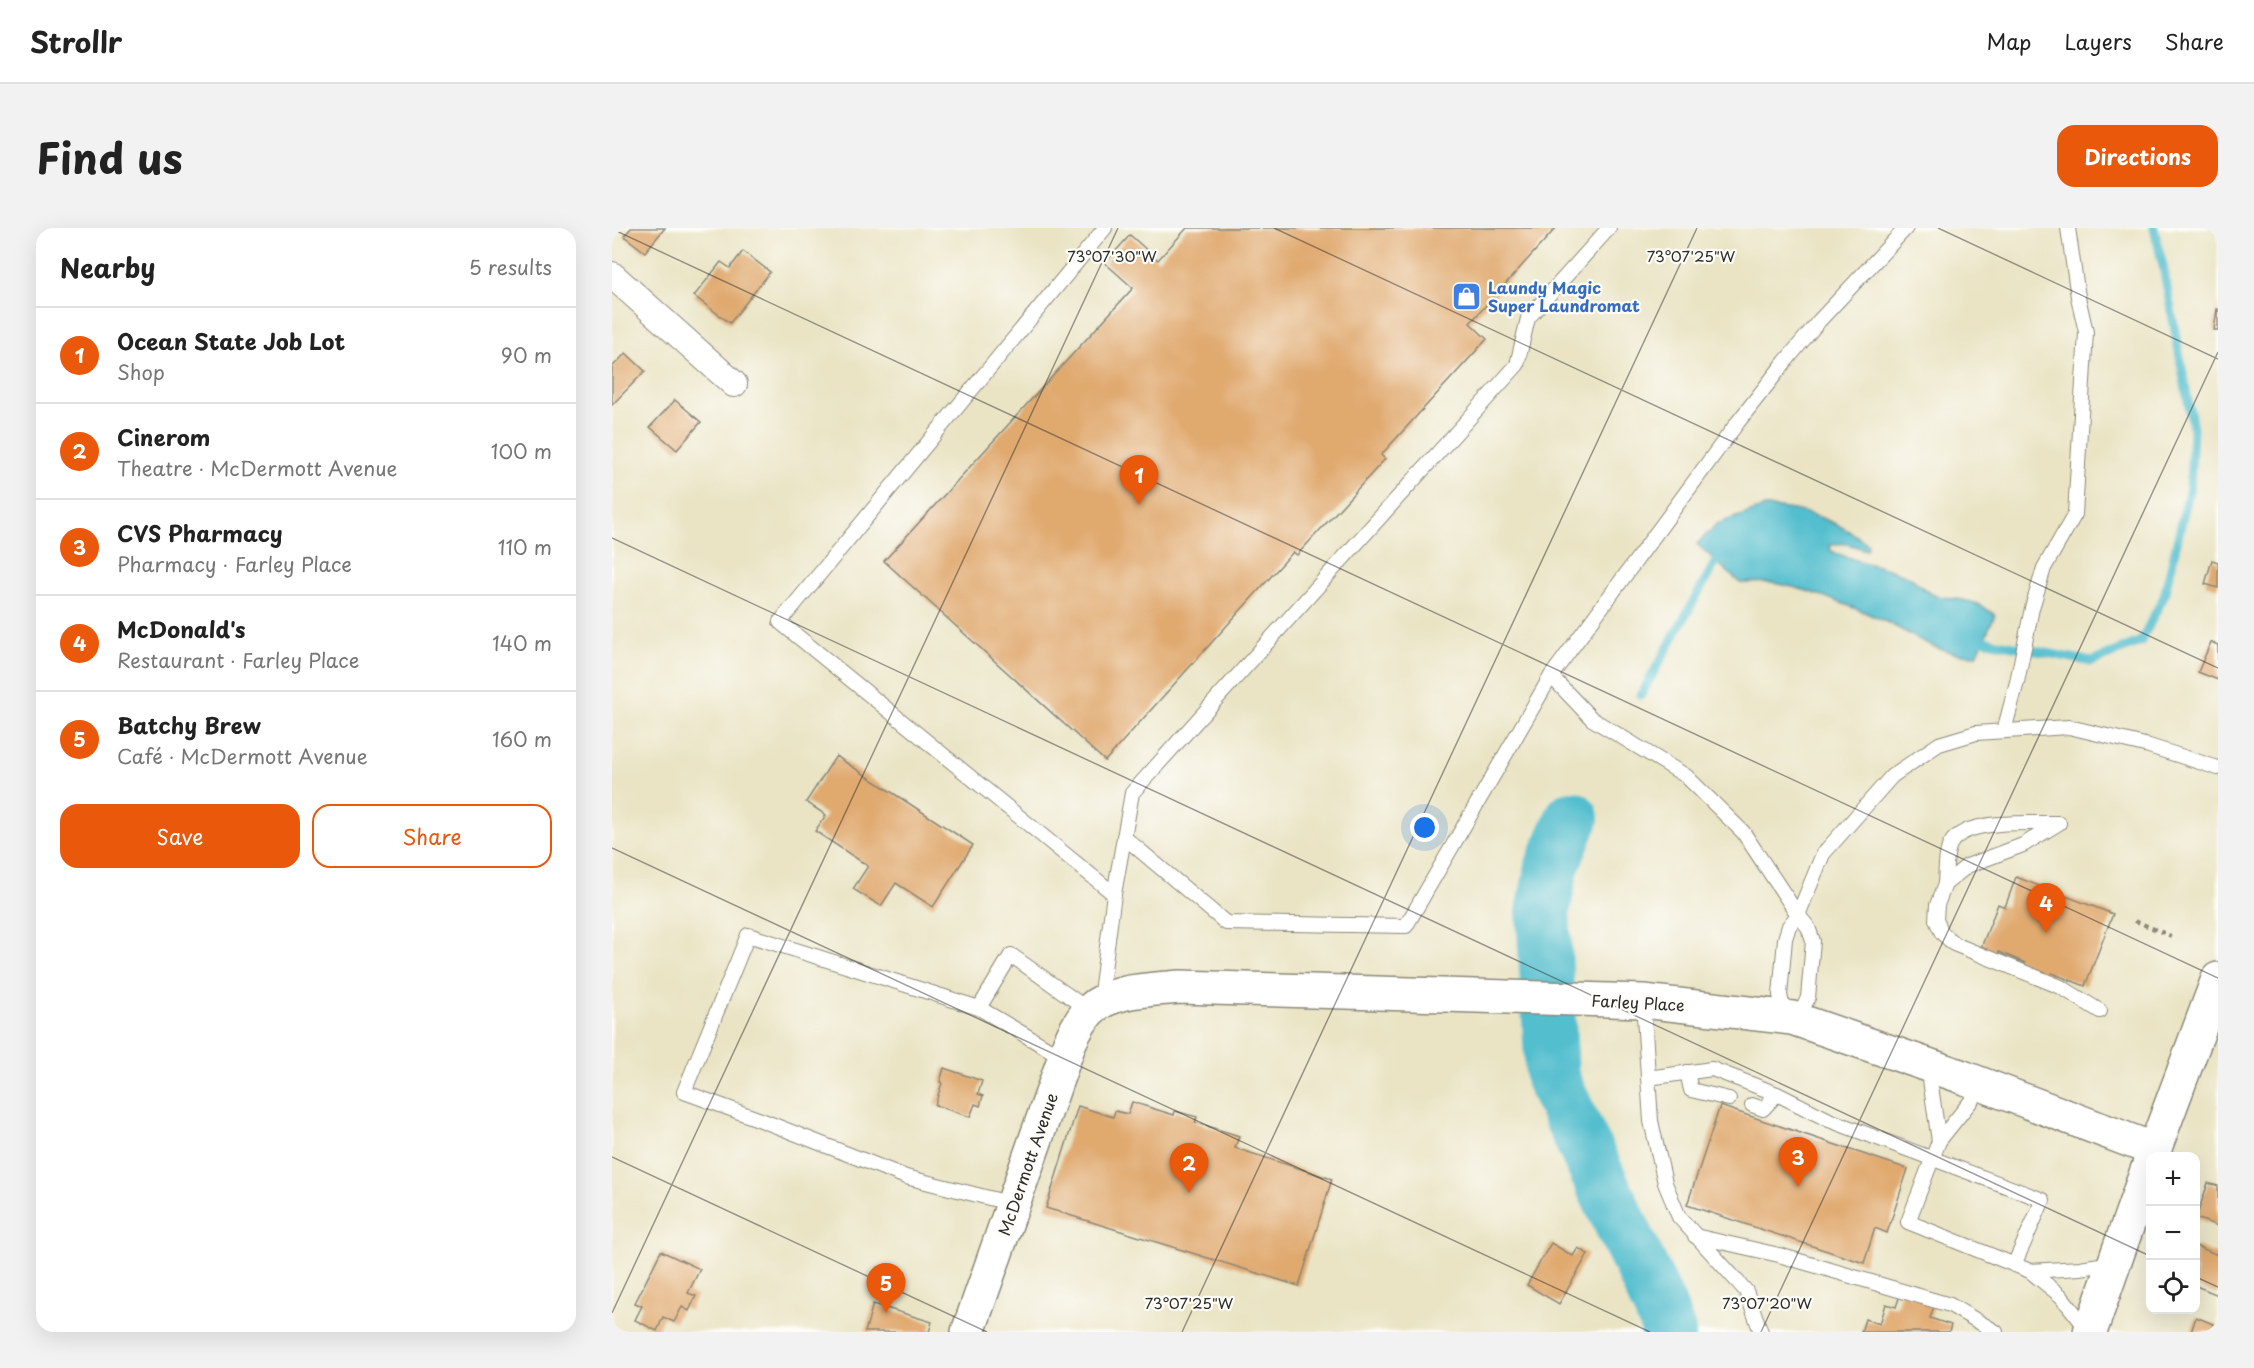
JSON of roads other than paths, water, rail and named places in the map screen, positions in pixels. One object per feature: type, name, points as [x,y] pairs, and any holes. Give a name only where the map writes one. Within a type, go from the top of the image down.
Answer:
[{"type":"main road","points":[[2154,1152],[2218,979]]},
{"type":"main road","name":"Farley Place","points":[[1094,1007],[1118,996],[1139,991],[1180,987],[1643,1001],[1792,1018],[1928,1065],[2146,1153]]},
{"type":"main road","name":"McDermott Avenue","points":[[968,1332],[1064,1058],[1079,1025],[1094,1007]]},
{"type":"main road","points":[[2090,1332],[2146,1175]]},
{"type":"street","points":[[612,275],[734,384]]},
{"type":"lane","points":[[1105,228],[780,622],[1114,894]]},
{"type":"lane","points":[[979,1008],[1011,955],[1094,1007],[1132,793],[1517,366],[1528,318],[1610,228]]},
{"type":"lane","points":[[1124,837],[1226,923],[1406,926],[1551,676],[1778,370],[1819,321],[1906,228]]},
{"type":"lane","points":[[2004,731],[2018,682],[2032,608],[2044,568],[2075,514],[2086,332],[2078,297],[2068,228]]},
{"type":"lane","points":[[1551,676],[1592,719],[1686,776],[1743,832],[1798,915],[1808,927],[1813,941],[1808,998],[1802,1010],[1792,1018],[1783,1008],[1780,995],[1785,939],[1789,926],[1798,915],[1824,854],[1892,776],[1939,744],[1976,732],[2069,727],[2149,746],[2218,768]]},
{"type":"lane","points":[[1945,884],[1967,866],[2023,845],[2059,823],[1972,828],[1956,836],[1949,846],[1946,858],[1945,884],[1937,905],[1936,921],[1942,933],[1954,944],[2061,987],[2100,1011]]},
{"type":"lane","points":[[1013,1204],[906,1177],[684,1092],[748,935],[979,1008],[1064,1058]]},
{"type":"lane","points":[[1643,1001],[1651,1121],[1665,1183],[1679,1217],[1746,1291],[1761,1332]]},
{"type":"lane","points":[[1928,1065],[1939,1142]]},
{"type":"lane","points":[[1648,1078],[1712,1069],[1777,1094],[1829,1120],[2043,1200],[2014,1265]]},
{"type":"lane","points":[[1687,1072],[1691,1090],[1729,1099]]},
{"type":"lane","points":[[1983,1086],[1939,1142],[1908,1222],[2030,1271],[2061,1296],[2090,1332]]},
{"type":"lane","points":[[1752,1105],[1763,1109],[1777,1094]]},
{"type":"lane","points":[[1695,1236],[1779,1255],[1950,1305],[1996,1332]]},
{"type":"lane","points":[[2030,1271],[2080,1268],[2113,1263]]},
{"type":"water","points":[[1765,507],[1794,510],[1832,522],[1868,544],[1866,550],[1848,544],[1834,544],[1830,546],[1831,551],[1898,572],[1911,578],[1934,595],[1972,602],[1995,615],[1977,655],[1936,648],[1878,618],[1812,592],[1772,583],[1740,583],[1697,544],[1717,524]]},
{"type":"waterway","points":[[1973,638],[2092,662],[2141,641],[2164,596],[2190,487],[2193,428],[2154,228]]},
{"type":"waterway","points":[[1641,695],[1716,561],[1727,557]]},
{"type":"waterway","points":[[1572,818],[1552,866],[1543,912],[1552,1078],[1660,1307],[1669,1332]]},
{"type":"place","name":"Laundy Magic Super Laundromat","points":[[1467,296]]},
{"type":"place","name":"Ocean State Job Lot","points":[[1139,505]]},
{"type":"place","name":"McDonald's","points":[[2046,933]]},
{"type":"place","name":"CVS Pharmacy","points":[[1798,1187]]},
{"type":"place","name":"Cinerom","points":[[1189,1193]]},
{"type":"place","name":"Batchy Brew","points":[[886,1313]]}]
